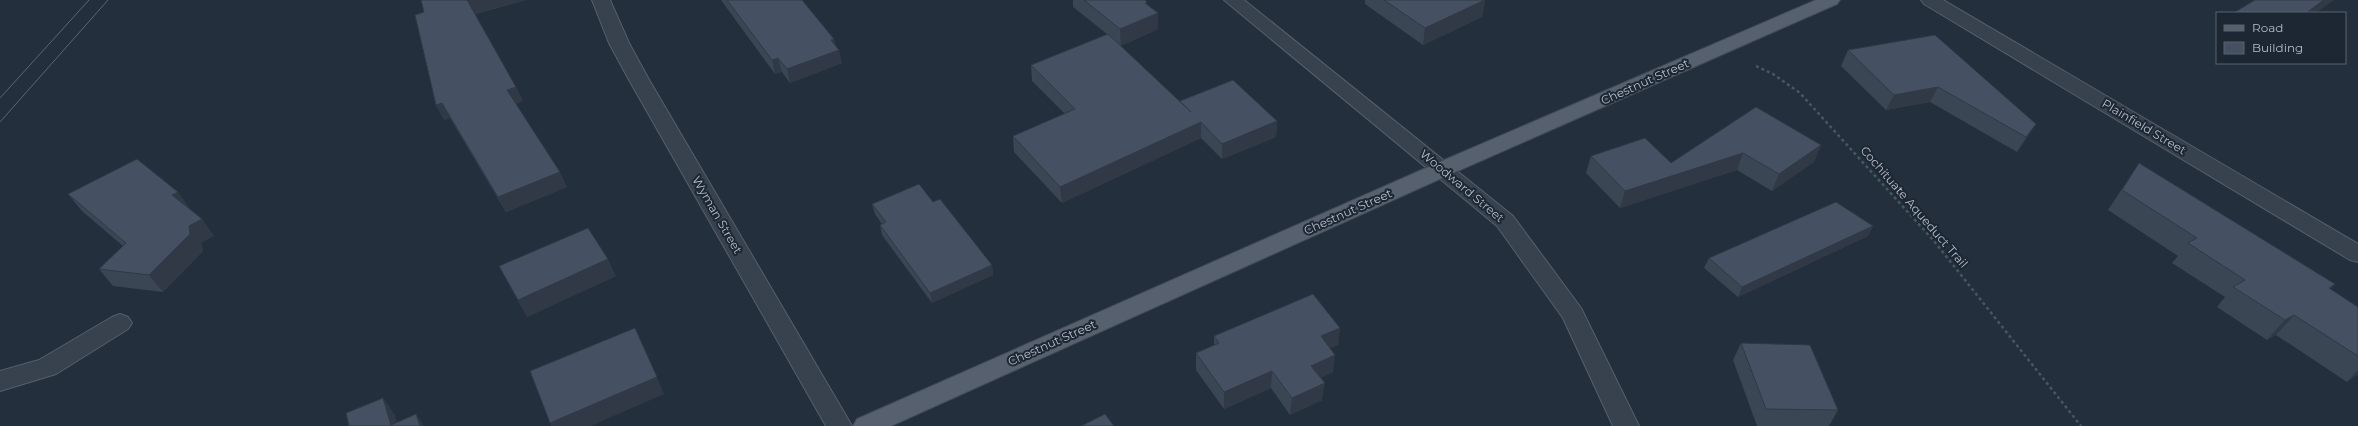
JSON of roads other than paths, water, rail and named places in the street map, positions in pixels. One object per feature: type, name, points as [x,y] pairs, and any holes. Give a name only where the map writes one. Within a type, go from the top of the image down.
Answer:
[{"type":"main road","name":"Chestnut Street","points":[[866,426],[1443,169],[1831,0]]},
{"type":"street","name":"Wyman Street","points":[[601,0],[619,42],[638,78],[839,426]]},
{"type":"street","name":"Woodward Street","points":[[1233,0],[1443,169],[1505,221],[1573,314],[1626,426]]},
{"type":"street","name":"Plainfield Street","points":[[1930,0],[2358,254]]},
{"type":"street","points":[[0,381],[47,367],[120,323]]},
{"type":"tram line","points":[[0,98],[89,0]]},
{"type":"tram line","points":[[0,122],[108,0]]}]
